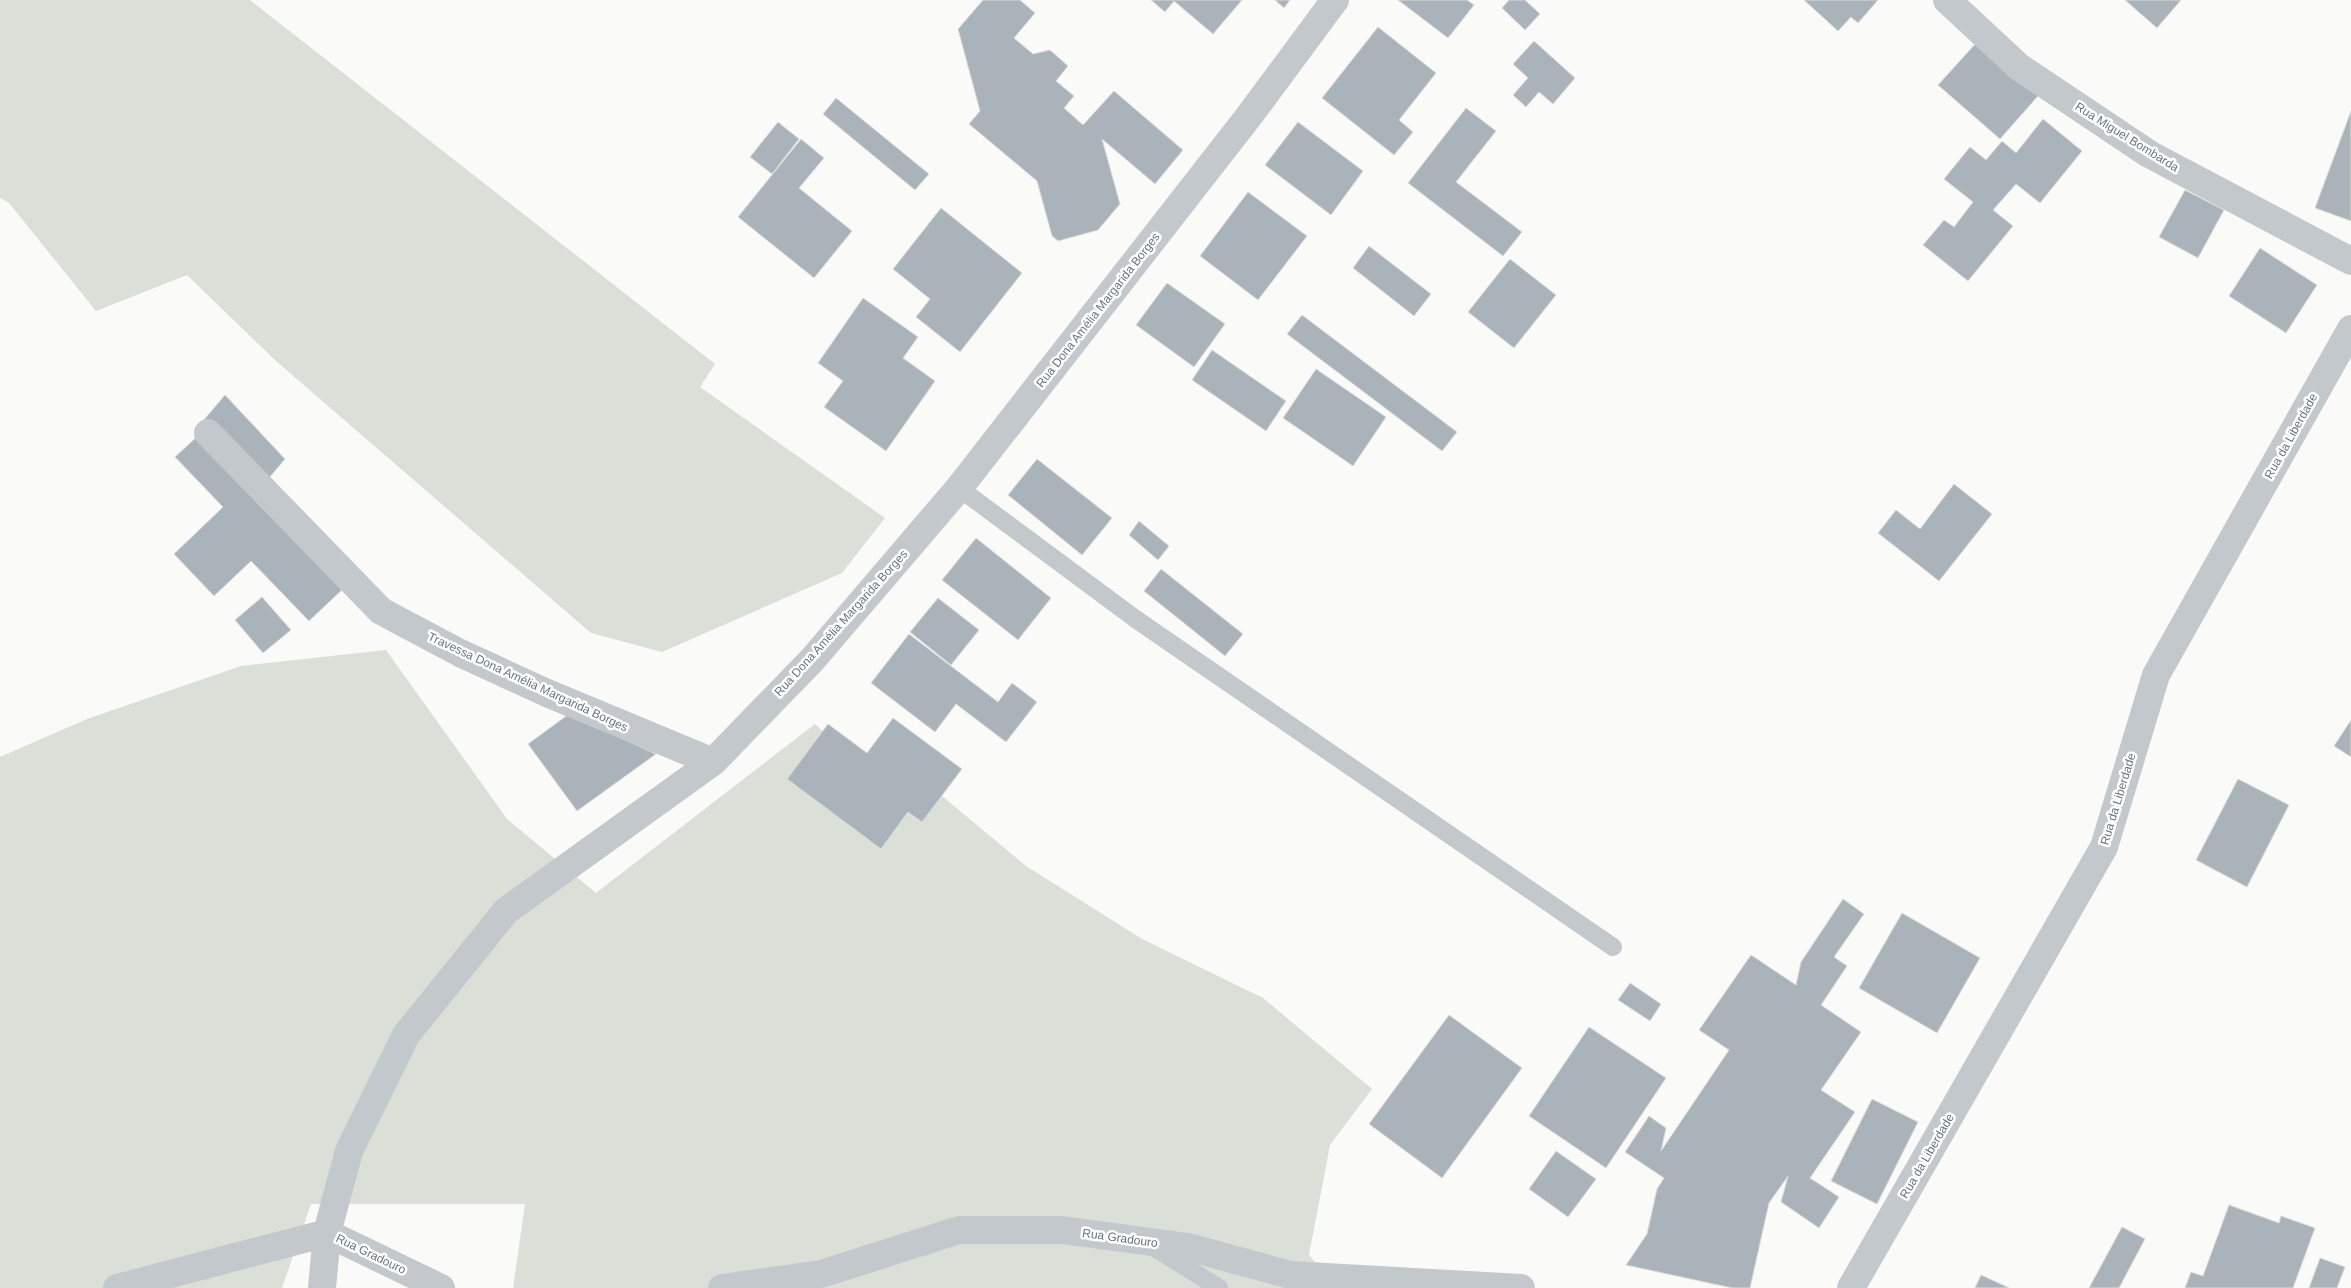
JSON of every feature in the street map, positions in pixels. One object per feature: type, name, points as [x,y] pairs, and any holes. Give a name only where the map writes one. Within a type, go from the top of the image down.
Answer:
[{"type":"street","name":"Rua Dona Amélia Margarida Borges","points":[[322,1288],[327,1233],[349,1151],[406,1035],[506,911],[713,762],[812,660],[959,488],[1248,116],[1335,0]]},
{"type":"street","name":"Rua Miguel Bombarda","points":[[1947,0],[2019,67],[2149,154],[2351,262]]},
{"type":"street","name":"Rua da Liberdade","points":[[1851,1288],[2104,847],[2156,675],[2351,329]]},
{"type":"street","name":"Travessa Dona Amélia Margarida Borges","points":[[208,433],[381,612],[468,657],[547,693],[713,762]]},
{"type":"street","name":"Rua Gradouro","points":[[722,1288],[821,1274],[959,1230],[1062,1230],[1188,1247],[1290,1275],[1521,1288]]},
{"type":"street","points":[[118,1288],[327,1233]]},
{"type":"street","name":"Rua Gradouro","points":[[327,1233],[442,1288]]},
{"type":"lane","points":[[959,488],[1137,620],[1614,947]]},
{"type":"lane","points":[[1142,1241],[1219,1288]]},
{"type":"shaded area","points":[[0,0],[250,0],[715,364],[700,387],[885,518],[842,573],[662,652],[591,633],[276,361],[187,275],[96,311],[9,203],[0,198]]},
{"type":"shaded area","points":[[386,650],[507,819],[596,893],[815,724],[880,786],[912,771],[1026,866],[1142,939],[1263,998],[1372,1089],[1330,1145],[1309,1255],[1337,1288],[513,1288],[525,1204],[311,1204],[282,1288],[0,1288],[0,757],[87,719],[241,666]]},
{"type":"building","points":[[983,0],[1020,0],[1035,13],[1014,38],[1033,54],[1050,50],[1068,66],[1056,81],[1074,96],[1064,108],[1083,125],[1114,91],[1183,150],[1155,184],[1102,139],[1120,204],[1098,230],[1058,241],[1052,236],[1037,181],[969,124],[980,111],[958,29]]},
{"type":"building","points":[[1151,0],[1242,0],[1213,34],[1174,1],[1165,12]]},
{"type":"building","points":[[1275,0],[1290,0],[1284,8]]},
{"type":"building","points":[[1398,0],[1467,0],[1474,5],[1448,38]]},
{"type":"building","points":[[1509,0],[1525,0],[1540,14],[1525,30],[1502,8]]},
{"type":"building","points":[[1804,0],[1878,0],[1858,23],[1851,17],[1838,31]]},
{"type":"building","points":[[2125,0],[2181,0],[2157,28]]},
{"type":"building","points":[[1378,27],[1436,73],[1399,120],[1413,132],[1394,155],[1322,98]]},
{"type":"building","points":[[1534,41],[1575,78],[1553,104],[1539,92],[1526,107],[1513,95],[1528,78],[1513,64]]},
{"type":"building","points":[[1977,42],[2038,96],[2000,139],[1938,85]]},
{"type":"building","points":[[836,98],[929,174],[915,190],[823,114]]},
{"type":"building","points":[[1466,108],[1496,131],[1456,182],[1522,232],[1503,256],[1408,183]]},
{"type":"building","points":[[2351,111],[2351,221],[2315,208]]},
{"type":"building","points":[[2043,119],[2082,151],[2040,203],[2016,184],[1993,210],[2013,226],[1968,281],[1923,245],[1944,220],[1954,227],[1973,202],[1944,179],[1970,147],[1986,160],[2002,141],[2016,153]]},
{"type":"building","points":[[778,122],[799,139],[772,174],[750,157]]},
{"type":"building","points":[[1298,122],[1363,171],[1331,215],[1265,165]]},
{"type":"building","points":[[801,139],[824,158],[799,188],[852,231],[814,278],[738,217]]},
{"type":"building","points":[[2185,190],[2224,210],[2198,258],[2159,237]]},
{"type":"building","points":[[1248,192],[1307,236],[1258,300],[1200,256]]},
{"type":"building","points":[[941,208],[1022,273],[960,352],[916,317],[930,299],[893,269]]},
{"type":"building","points":[[1369,246],[1431,294],[1414,316],[1353,268]]},
{"type":"building","points":[[2260,248],[2317,285],[2286,333],[2229,296]]},
{"type":"building","points":[[1510,259],[1556,295],[1514,348],[1468,312]]},
{"type":"building","points":[[1167,283],[1225,324],[1194,367],[1136,325]]},
{"type":"building","points":[[863,298],[918,337],[903,358],[935,381],[886,451],[824,407],[843,381],[818,363]]},
{"type":"building","points":[[1302,315],[1457,432],[1442,451],[1287,334]]},
{"type":"building","points":[[1212,350],[1286,401],[1266,431],[1192,380]]},
{"type":"building","points":[[1316,369],[1386,417],[1353,466],[1283,418]]},
{"type":"building","points":[[225,395],[285,459],[264,484],[203,421]]},
{"type":"building","points":[[201,433],[346,586],[309,621],[251,561],[214,596],[174,554],[223,507],[175,457]]},
{"type":"building","points":[[1037,459],[1112,518],[1082,555],[1008,495]]},
{"type":"building","points":[[1954,484],[1992,514],[1939,581],[1878,533],[1896,510],[1920,529]]},
{"type":"building","points":[[1139,521],[1169,546],[1158,560],[1129,535]]},
{"type":"building","points":[[976,538],[1051,598],[1018,640],[942,580]]},
{"type":"building","points":[[1161,569],[1243,634],[1225,656],[1144,591]]},
{"type":"building","points":[[262,597],[291,630],[263,653],[235,620]]},
{"type":"building","points":[[938,598],[979,630],[951,665],[910,632]]},
{"type":"building","points":[[909,634],[998,702],[1012,683],[1037,702],[1006,742],[956,704],[935,732],[871,683]]},
{"type":"building","points":[[569,714],[656,754],[577,811],[528,744]]},
{"type":"building","points":[[893,718],[962,769],[922,822],[908,812],[881,849],[787,779],[828,724],[867,753]]},
{"type":"building","points":[[2351,720],[2351,757],[2334,746]]},
{"type":"building","points":[[2238,779],[2289,805],[2247,887],[2196,860]]},
{"type":"building","points":[[1843,899],[1864,914],[1834,957],[1847,966],[1821,1005],[1861,1032],[1821,1090],[1855,1112],[1810,1178],[1839,1197],[1819,1228],[1781,1202],[1788,1176],[1769,1203],[1750,1288],[1732,1288],[1626,1265],[1647,1234],[1657,1189],[1664,1178],[1625,1152],[1649,1116],[1666,1128],[1661,1151],[1729,1050],[1699,1030],[1751,955],[1796,985],[1801,962]]},
{"type":"building","points":[[1902,913],[1980,958],[1937,1033],[1859,988]]},
{"type":"building","points":[[1630,983],[1661,1004],[1650,1021],[1618,1000]]},
{"type":"building","points":[[1449,1015],[1522,1068],[1442,1178],[1369,1124]]},
{"type":"building","points":[[1589,1027],[1666,1078],[1606,1168],[1529,1116]]},
{"type":"building","points":[[1872,1099],[1918,1122],[1877,1204],[1831,1181]]},
{"type":"building","points":[[1556,1151],[1596,1179],[1568,1217],[1529,1189]]},
{"type":"building","points":[[2229,1205],[2279,1223],[2281,1216],[2315,1228],[2293,1288],[2185,1288],[2191,1272],[2203,1276]]},
{"type":"building","points":[[2122,1227],[2145,1239],[2119,1288],[2089,1288]]},
{"type":"building","points":[[2320,1258],[2345,1267],[2337,1288],[2309,1288]]},
{"type":"building","points":[[1981,1275],[2005,1286],[2009,1288],[1975,1288]]}]
